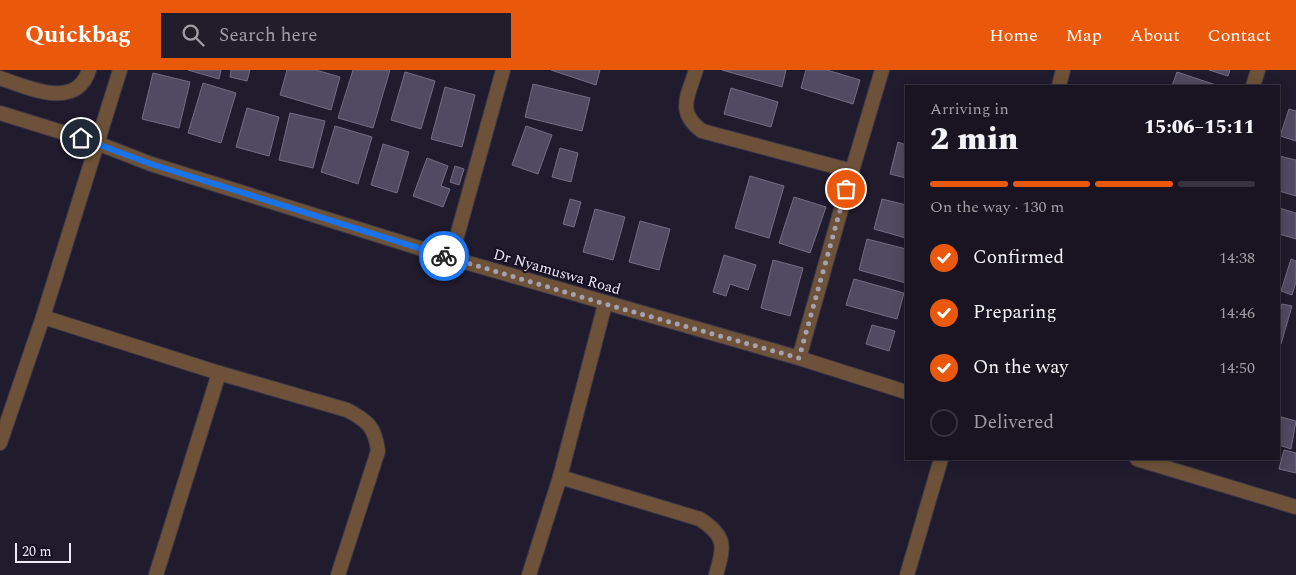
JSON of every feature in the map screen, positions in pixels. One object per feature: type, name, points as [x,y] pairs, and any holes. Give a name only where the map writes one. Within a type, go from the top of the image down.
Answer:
[{"type":"street","points":[[0,78],[53,94],[74,90],[87,76],[88,70]]},
{"type":"street","points":[[0,443],[43,317],[120,70]]},
{"type":"street","points":[[451,258],[502,70]]},
{"type":"street","points":[[696,70],[686,106],[686,115],[692,124],[702,131],[852,171]]},
{"type":"street","points":[[799,358],[882,70]]},
{"type":"street","points":[[1059,85],[1063,70]]},
{"type":"street","points":[[1253,85],[1258,70]]},
{"type":"street","name":"Dr Nyamuswa Road","points":[[0,114],[97,143],[161,167],[451,258],[605,304],[799,358],[905,392]]},
{"type":"street","points":[[529,575],[560,476],[605,304]]},
{"type":"street","points":[[43,317],[219,373],[347,410],[364,419],[376,434],[378,451],[338,575]]},
{"type":"street","points":[[156,575],[219,373]]},
{"type":"street","points":[[907,575],[941,460]]},
{"type":"street","points":[[1144,460],[1296,508]]},
{"type":"street","points":[[560,476],[700,519],[713,528],[722,538],[722,554],[716,575]]},
{"type":"building","points":[[188,70],[221,70],[219,79]]},
{"type":"building","points":[[231,70],[250,70],[247,81],[230,77]]},
{"type":"building","points":[[287,70],[316,70],[340,77],[331,110],[280,95]]},
{"type":"building","points":[[353,70],[390,70],[373,128],[338,118]]},
{"type":"building","points":[[551,70],[600,70],[596,85]]},
{"type":"building","points":[[722,70],[786,70],[782,87]]},
{"type":"building","points":[[806,70],[827,70],[860,80],[853,104],[801,88]]},
{"type":"building","points":[[1209,70],[1230,70],[1228,76]]},
{"type":"building","points":[[405,72],[435,81],[421,129],[391,120]]},
{"type":"building","points":[[1177,72],[1216,85],[1172,85]]},
{"type":"building","points":[[153,73],[190,82],[179,128],[142,119]]},
{"type":"building","points":[[203,83],[236,93],[221,143],[188,133]]},
{"type":"building","points":[[533,84],[590,98],[582,131],[525,117]]},
{"type":"building","points":[[445,87],[475,95],[462,147],[431,139]]},
{"type":"building","points":[[731,88],[778,102],[771,127],[724,114]]},
{"type":"building","points":[[247,108],[279,117],[269,156],[236,147]]},
{"type":"building","points":[[1289,109],[1296,111],[1296,141],[1280,136]]},
{"type":"building","points":[[290,113],[325,121],[313,168],[279,160]]},
{"type":"building","points":[[335,126],[372,137],[358,184],[321,172]]},
{"type":"building","points":[[526,126],[552,135],[538,174],[512,165]]},
{"type":"building","points":[[898,142],[905,145],[905,178],[890,174]]},
{"type":"building","points":[[383,144],[409,152],[397,193],[371,185]]},
{"type":"building","points":[[560,148],[578,153],[571,182],[552,177]]},
{"type":"building","points":[[1280,156],[1296,160],[1296,196],[1280,191]]},
{"type":"building","points":[[427,158],[448,166],[441,186],[450,189],[443,207],[413,196]]},
{"type":"building","points":[[455,166],[464,169],[459,185],[450,182]]},
{"type":"building","points":[[750,176],[784,186],[769,238],[735,228]]},
{"type":"building","points":[[794,197],[826,207],[810,253],[779,243]]},
{"type":"building","points":[[570,199],[581,202],[574,227],[563,224]]},
{"type":"building","points":[[882,199],[905,205],[905,238],[874,229]]},
{"type":"building","points":[[1280,208],[1296,213],[1296,239],[1280,234]]},
{"type":"building","points":[[595,209],[625,217],[613,260],[583,252]]},
{"type":"building","points":[[640,221],[670,229],[659,270],[629,262]]},
{"type":"building","points":[[867,239],[905,249],[905,283],[859,270]]},
{"type":"building","points":[[724,255],[756,265],[748,290],[730,284],[726,296],[713,292]]},
{"type":"building","points":[[1291,259],[1296,261],[1296,282],[1292,295],[1281,291]]},
{"type":"building","points":[[773,260],[803,268],[790,316],[761,308]]},
{"type":"building","points":[[854,279],[904,293],[897,319],[846,305]]},
{"type":"building","points":[[1282,304],[1292,306],[1281,344],[1280,344],[1280,311]]},
{"type":"building","points":[[872,325],[895,331],[889,351],[866,344]]},
{"type":"building","points":[[1281,417],[1296,421],[1291,449],[1280,445]]},
{"type":"building","points":[[1284,450],[1296,453],[1296,473],[1279,469]]},
{"type":"way so far","points":[[444,256],[605,304],[799,358],[846,189]]},
{"type":"route","points":[[81,138],[151,164],[444,256]]}]
